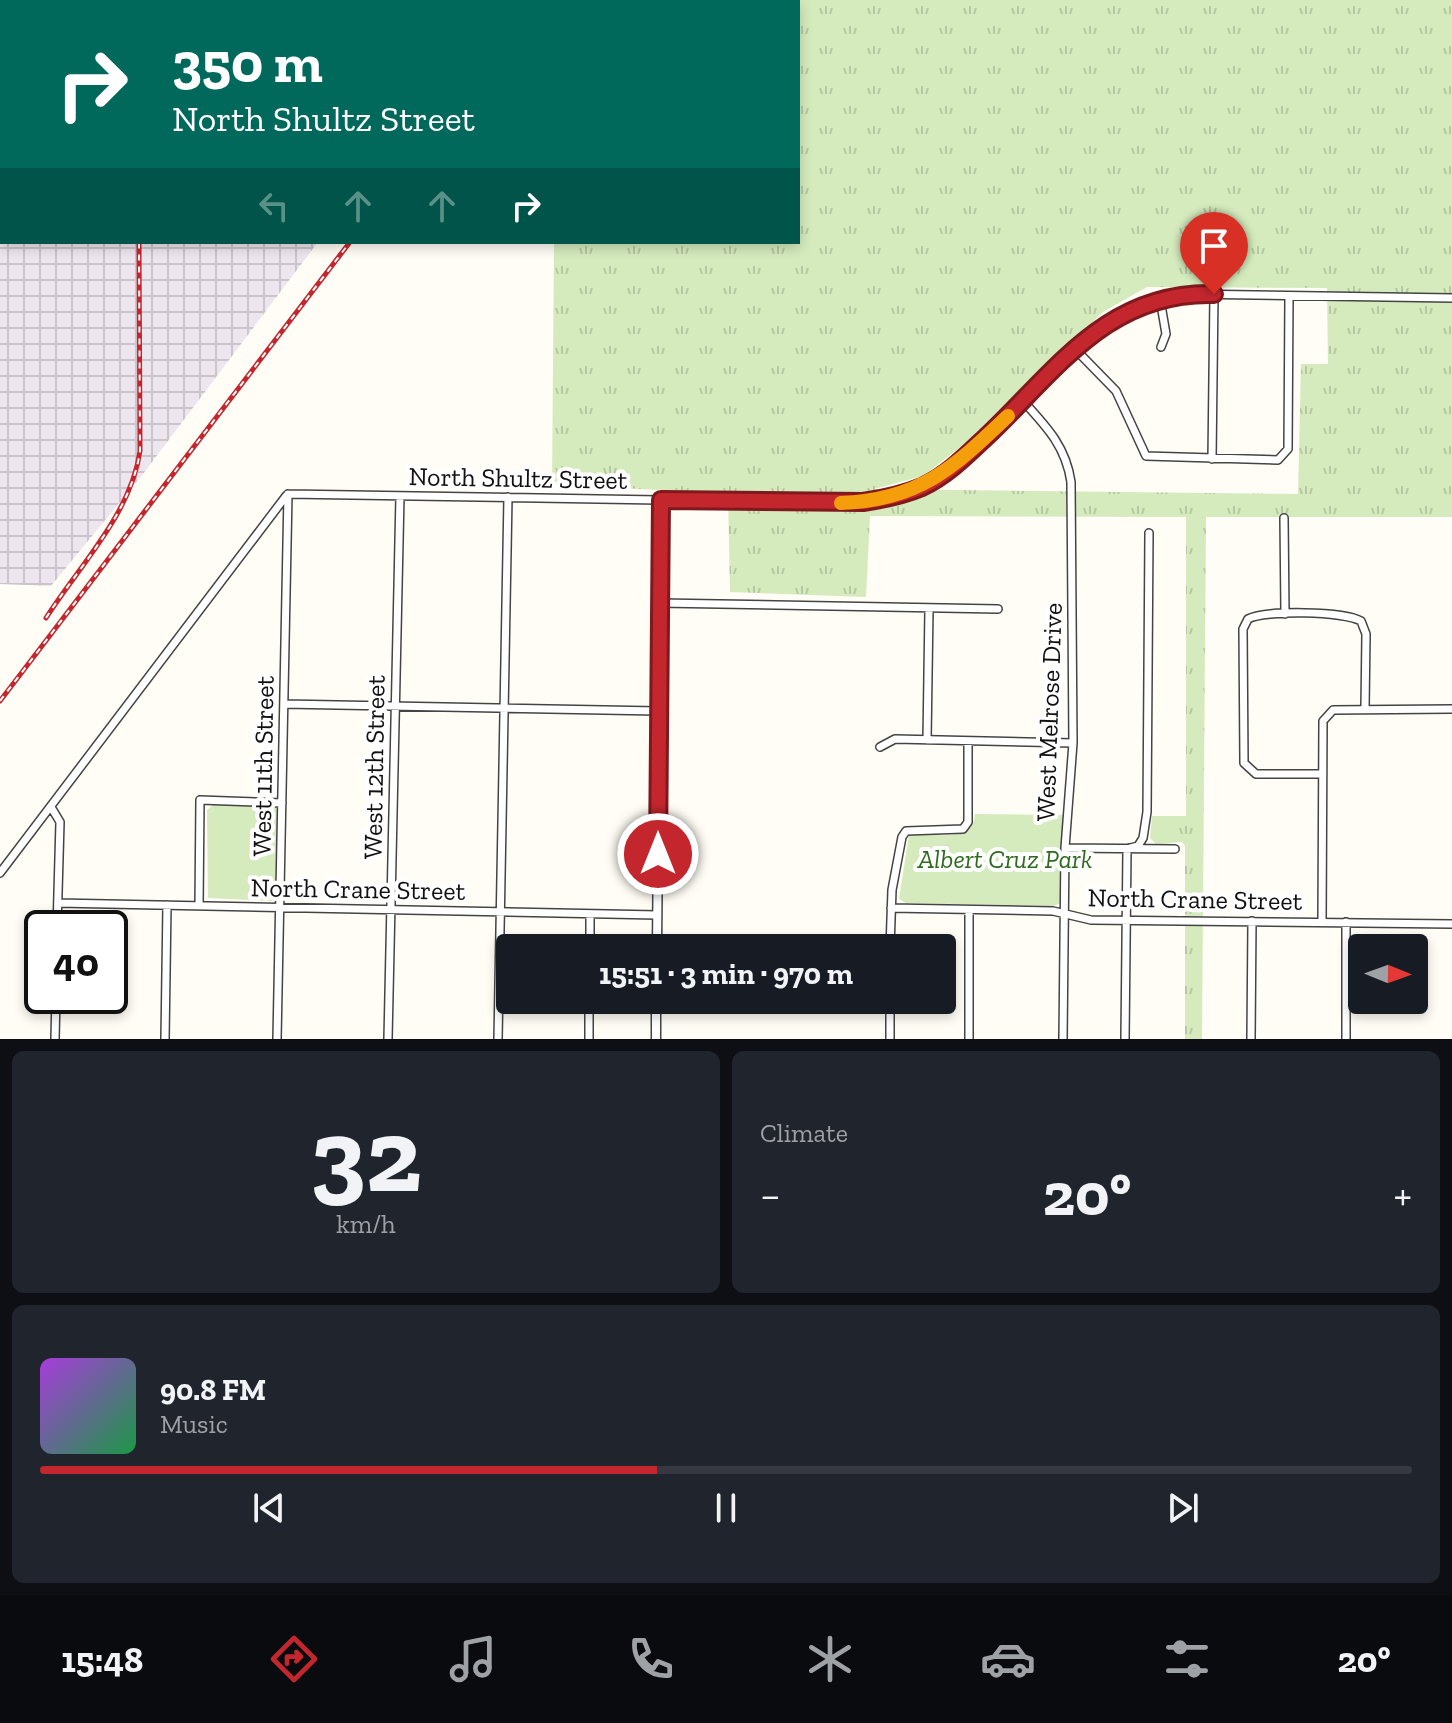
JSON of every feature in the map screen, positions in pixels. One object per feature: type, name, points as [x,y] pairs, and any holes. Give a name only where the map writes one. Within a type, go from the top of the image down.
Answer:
[{"type":"street","name":"North Shultz Street","points":[[288,494],[841,503],[890,498],[925,486],[943,474],[1113,318],[1160,299],[1186,294],[1452,298]]},
{"type":"street","points":[[1212,459],[1214,294]]},
{"type":"street","points":[[1076,350],[1121,398],[1143,453],[1152,458],[1282,458],[1288,449],[1289,296]]},
{"type":"street","points":[[1160,299],[1166,334],[1161,347]]},
{"type":"street","name":"West Melrose Drive","points":[[1024,402],[1052,431],[1068,460],[1073,516],[1073,743],[1065,848],[1063,1039]]},
{"type":"street","points":[[0,873],[288,494]]},
{"type":"street","name":"West 11th Street","points":[[277,1039],[288,494]]},
{"type":"street","name":"West 12th Street","points":[[388,1039],[400,496]]},
{"type":"street","points":[[498,1039],[508,497]]},
{"type":"street","points":[[657,934],[661,500]]},
{"type":"street","points":[[1284,518],[1285,614]]},
{"type":"street","points":[[1127,849],[1138,846],[1143,838],[1147,812],[1149,533]]},
{"type":"street","points":[[660,603],[998,609]]},
{"type":"street","points":[[927,740],[929,609]]},
{"type":"street","points":[[1321,774],[1256,774],[1244,763],[1243,629],[1253,616],[1348,616],[1361,621],[1366,634],[1365,708]]},
{"type":"street","points":[[284,704],[658,711]]},
{"type":"street","points":[[1322,922],[1323,721],[1333,710],[1452,709]]},
{"type":"street","points":[[880,747],[895,739],[1073,743]]},
{"type":"street","points":[[890,934],[891,908],[902,837],[906,831],[963,829],[968,822],[968,741]]},
{"type":"street","points":[[199,906],[200,800],[282,803]]},
{"type":"street","points":[[51,807],[60,822],[58,910]]},
{"type":"street","points":[[1065,848],[1175,849]]},
{"type":"street","points":[[1125,1039],[1127,849]]},
{"type":"street","name":"North Crane Street","points":[[58,903],[657,915]]},
{"type":"street","points":[[165,1039],[167,905]]},
{"type":"street","name":"North Crane Street","points":[[891,908],[1053,911],[1064,915],[1127,919],[1452,924]]},
{"type":"street","points":[[969,911],[969,1039]]},
{"type":"street","points":[[590,914],[590,934]]},
{"type":"street","points":[[1251,1039],[1252,921]]},
{"type":"street","points":[[1346,922],[1346,1039]]},
{"type":"street","points":[[55,1039],[56,1014]]},
{"type":"street","points":[[589,1014],[589,1039]]},
{"type":"street","points":[[656,1014],[656,1039]]},
{"type":"street","points":[[890,1014],[890,1039]]},
{"type":"shaded area","points":[[0,244],[316,244],[143,474],[51,586],[0,584]]},
{"type":"green space","points":[[800,0],[1452,0],[1452,517],[1206,517],[1202,1039],[1185,1039],[1185,846],[1182,842],[1156,844],[1150,838],[1152,816],[1186,816],[1186,517],[870,516],[866,597],[730,592],[728,493],[552,485],[554,244],[800,244]],"holes":[[[1147,287],[1327,288],[1328,364],[1301,364],[1298,494],[874,489],[923,476],[982,430],[1103,312]]]},
{"type":"green space","points":[[214,804],[274,806],[279,811],[275,901],[208,898],[207,810]]},
{"type":"green space","name":"Albert Cruz Park","points":[[975,814],[1067,815],[1060,903],[1054,906],[906,903],[899,899],[909,835],[959,834],[972,824]]},
{"type":"railway","points":[[46,618],[115,518],[135,474],[140,451],[139,244]]},
{"type":"railway","points":[[0,701],[348,244]]},
{"type":"slow traffic","points":[[841,503],[890,498],[925,486],[962,460],[1008,416]]},
{"type":"route","points":[[658,854],[661,500],[863,502],[890,498],[925,486],[962,460],[1113,318],[1136,306],[1160,299],[1186,294],[1214,294]]}]
